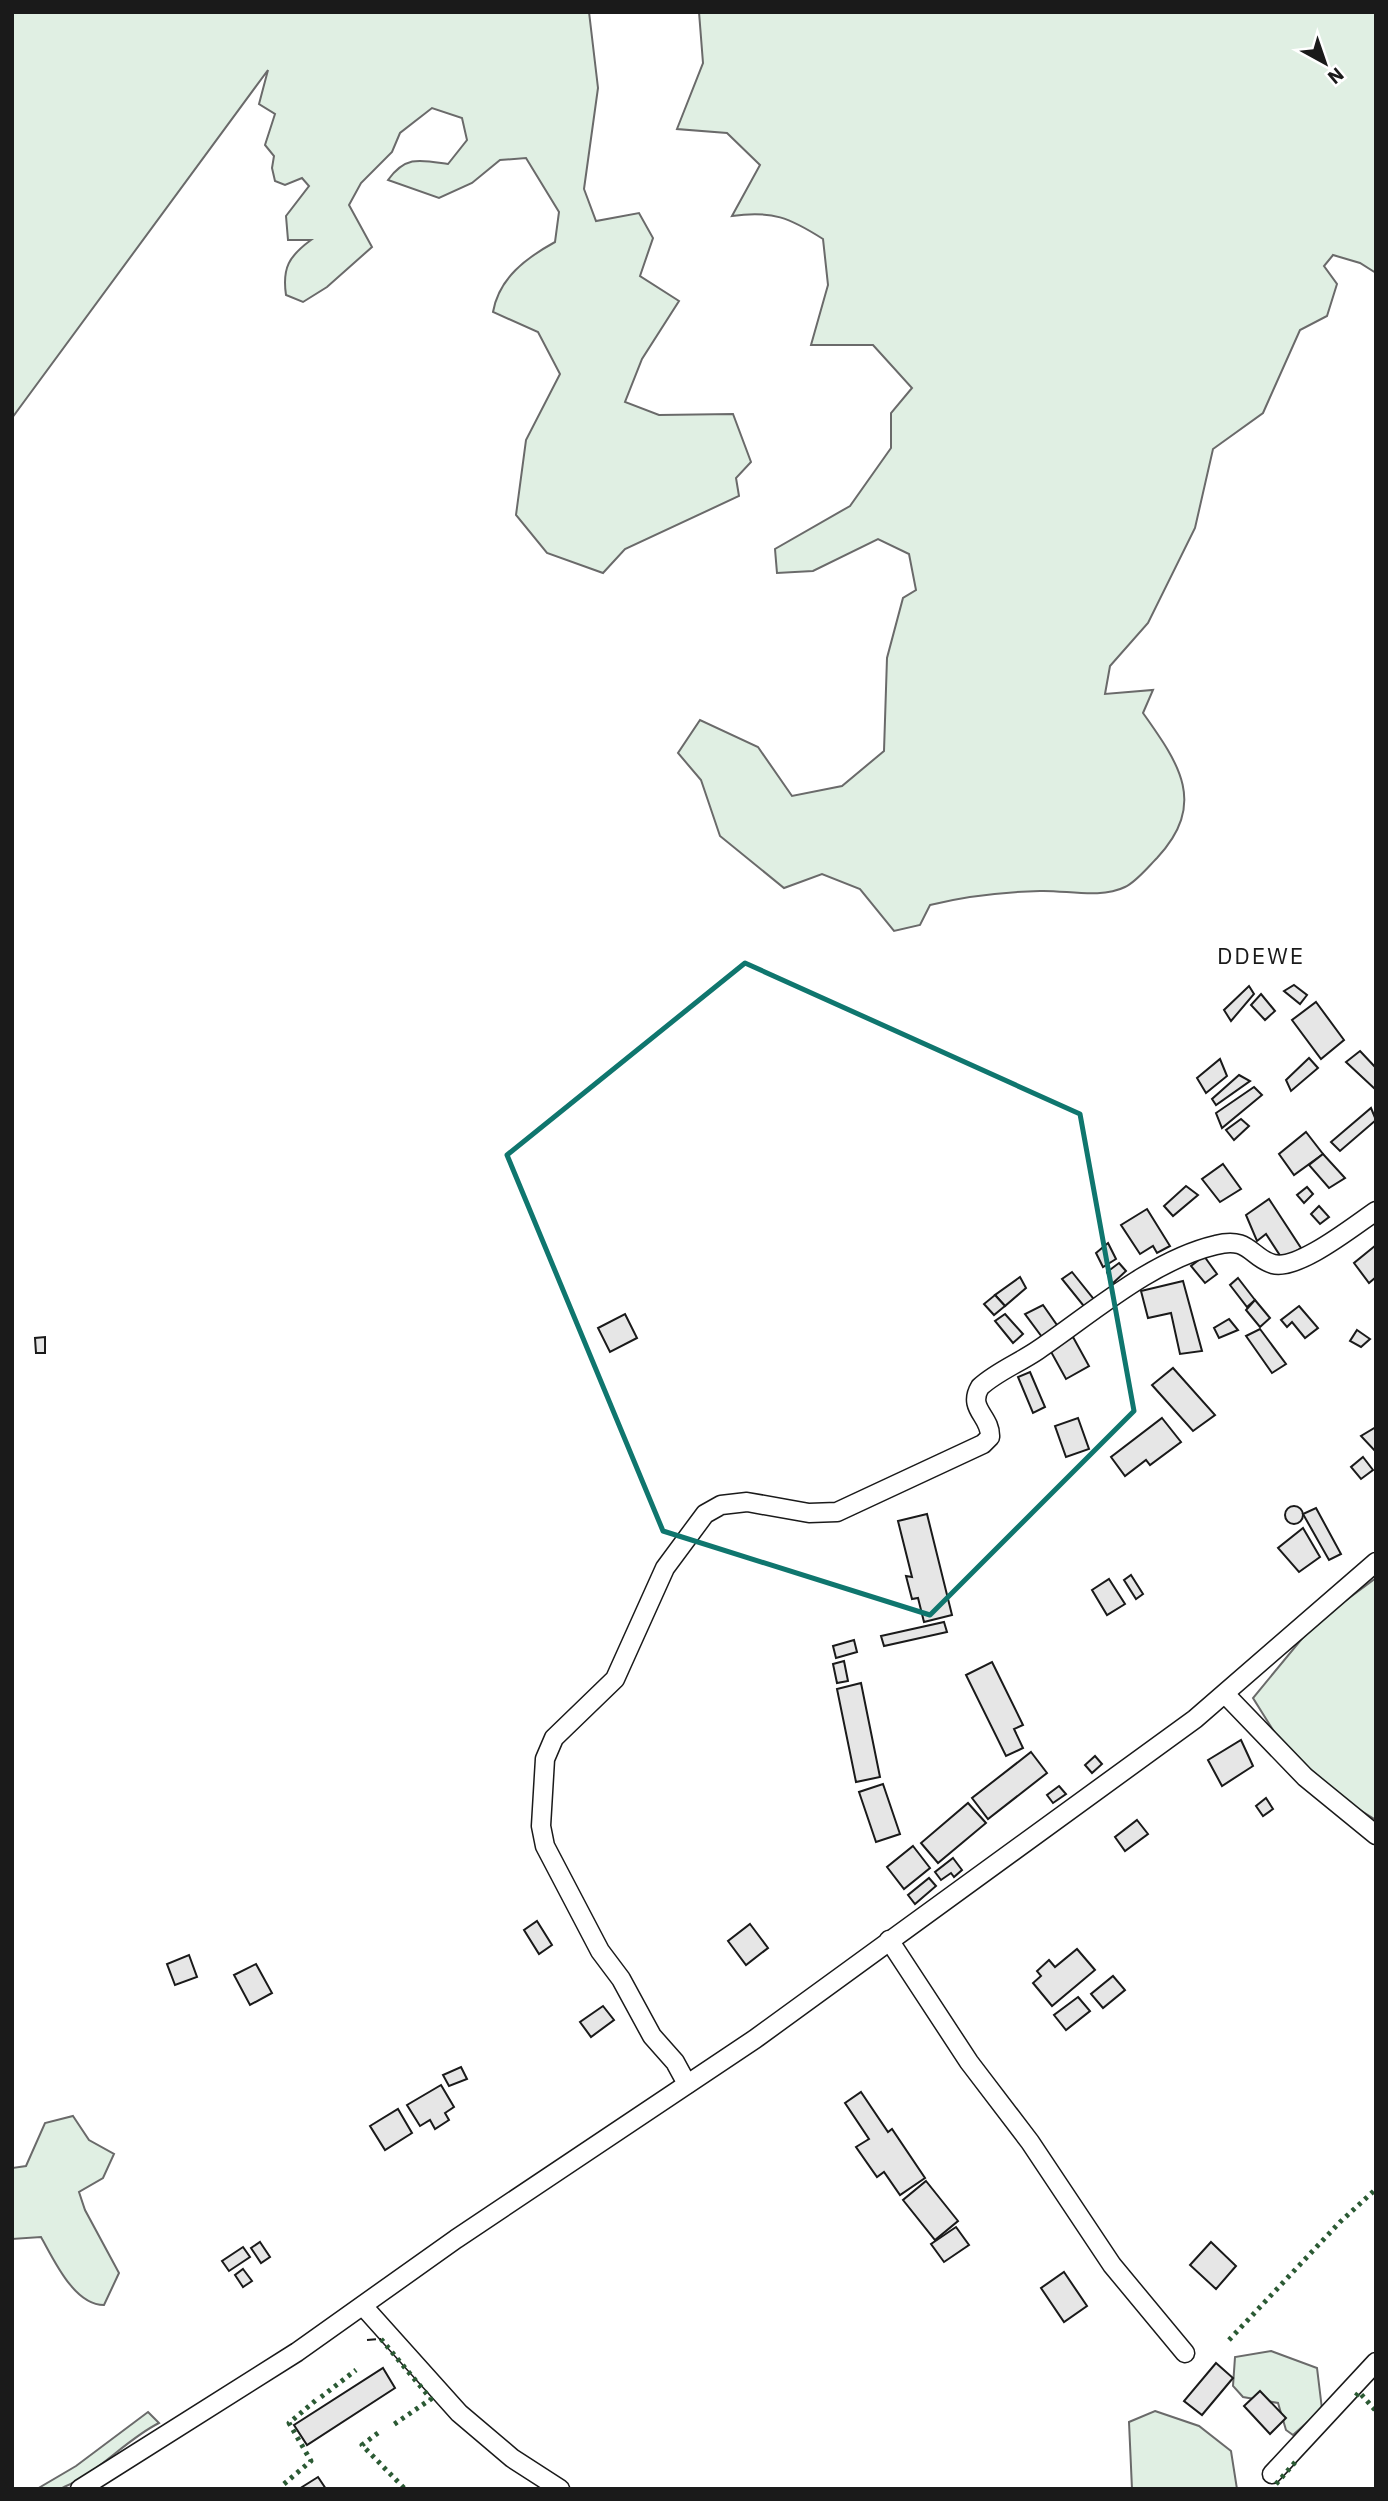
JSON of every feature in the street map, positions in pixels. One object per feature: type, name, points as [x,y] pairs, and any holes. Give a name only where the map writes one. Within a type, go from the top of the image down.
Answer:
[{"type":"street","points":[[687,2084],[675,2062],[652,2036],[621,1979],[600,1951],[545,1846],[541,1826],[545,1759],[554,1738],[615,1679],[657,1584],[676,1549],[705,1514],[721,1505],[747,1502],[809,1513],[837,1512],[983,1444],[990,1437],[991,1428],[975,1405],[974,1397],[980,1387],[1037,1351],[1071,1324],[1182,1257],[1217,1244],[1238,1243],[1273,1264],[1287,1264],[1331,1242],[1376,1211]]},
{"type":"street","points":[[80,2489],[247,2385],[456,2239],[755,2039],[1074,1809],[1226,1695],[1376,1562]]},
{"type":"street","points":[[1226,1695],[1305,1777],[1376,1835]]},
{"type":"street","points":[[889,1940],[969,2063],[1030,2142],[1112,2265],[1185,2353]]},
{"type":"street","points":[[363,2306],[459,2413],[512,2458],[560,2489]]},
{"type":"street","points":[[1272,2474],[1376,2362]]},
{"type":"highlighted area","points":[[745,963],[1080,1114],[1134,1411],[930,1615],[663,1531],[507,1155]]},
{"type":"green space","points":[[12,12],[589,12],[598,88],[584,189],[596,221],[639,213],[653,238],[640,276],[679,301],[642,359],[625,402],[659,415],[733,414],[751,462],[736,478],[739,496],[625,549],[603,573],[547,553],[516,515],[526,440],[560,374],[538,332],[493,312],[501,289],[515,270],[555,242],[559,212],[526,158],[500,160],[472,183],[439,198],[388,180],[401,166],[415,161],[448,164],[467,140],[462,118],[432,108],[400,133],[392,152],[361,183],[349,205],[372,247],[327,287],[303,302],[286,295],[285,277],[289,263],[311,240],[288,240],[286,216],[309,186],[302,178],[285,185],[275,181],[272,168],[274,156],[265,145],[275,114],[259,104],[268,70],[12,418]]},
{"type":"green space","points":[[699,12],[1376,12],[1376,273],[1360,263],[1333,255],[1324,266],[1337,284],[1327,316],[1300,330],[1263,413],[1213,449],[1195,528],[1148,623],[1110,666],[1105,694],[1153,690],[1143,713],[1168,750],[1183,785],[1181,820],[1172,838],[1142,874],[1125,887],[1105,893],[1050,891],[957,899],[930,905],[920,925],[894,931],[860,889],[822,874],[784,888],[720,836],[701,780],[678,753],[700,720],[758,747],[792,796],[842,786],[884,751],[887,658],[903,598],[916,590],[909,554],[878,539],[813,571],[777,573],[775,549],[850,506],[891,448],[891,413],[912,388],[873,345],[811,345],[828,285],[823,239],[780,217],[758,214],[732,216],[760,165],[727,133],[677,129],[703,63]]},
{"type":"green space","points":[[1376,1578],[1376,1820],[1318,1784],[1278,1738],[1253,1698],[1314,1624]]},
{"type":"green space","points":[[73,2116],[89,2140],[114,2154],[103,2178],[79,2192],[85,2210],[119,2273],[104,2305],[83,2298],[74,2290],[41,2237],[12,2239],[12,2168],[26,2166],[45,2123]]},
{"type":"green space","points":[[1271,2351],[1317,2368],[1322,2409],[1293,2435],[1286,2430],[1278,2403],[1243,2397],[1233,2386],[1235,2357]]},
{"type":"green space","points":[[1155,2411],[1199,2426],[1231,2451],[1237,2489],[1132,2489],[1129,2422]]},
{"type":"green space","points":[[148,2412],[159,2423],[89,2473],[61,2488],[37,2489],[76,2466]]},
{"type":"building","points":[[1294,985],[1307,995],[1300,1004],[1284,991]]},
{"type":"building","points":[[1249,986],[1254,994],[1231,1021],[1224,1010]]},
{"type":"building","points":[[1261,994],[1275,1011],[1265,1020],[1251,1005]]},
{"type":"building","points":[[1316,1002],[1344,1040],[1321,1059],[1292,1020]]},
{"type":"building","points":[[1360,1051],[1376,1068],[1376,1090],[1346,1062]]},
{"type":"building","points":[[1309,1058],[1318,1068],[1291,1091],[1286,1080]]},
{"type":"building","points":[[1220,1059],[1227,1076],[1206,1093],[1197,1078]]},
{"type":"building","points":[[1239,1075],[1250,1081],[1216,1105],[1212,1099]]},
{"type":"building","points":[[1254,1087],[1262,1095],[1222,1128],[1216,1113]]},
{"type":"building","points":[[1371,1108],[1376,1120],[1340,1151],[1331,1142]]},
{"type":"building","points":[[1241,1119],[1249,1126],[1234,1140],[1226,1130]]},
{"type":"building","points":[[1306,1132],[1323,1154],[1294,1175],[1279,1154]]},
{"type":"building","points":[[1323,1154],[1345,1178],[1329,1188],[1309,1165]]},
{"type":"building","points":[[1223,1164],[1241,1189],[1220,1202],[1202,1179]]},
{"type":"building","points":[[1186,1186],[1198,1195],[1173,1216],[1164,1206]]},
{"type":"building","points":[[1307,1187],[1313,1194],[1304,1203],[1297,1195]]},
{"type":"building","points":[[1269,1199],[1301,1248],[1283,1260],[1266,1234],[1257,1241],[1246,1215]]},
{"type":"building","points":[[1319,1206],[1329,1217],[1320,1224],[1311,1214]]},
{"type":"building","points":[[1147,1209],[1170,1246],[1157,1253],[1153,1246],[1140,1254],[1121,1225]]},
{"type":"building","points":[[1108,1243],[1116,1259],[1103,1267],[1096,1253]]},
{"type":"building","points":[[1376,1245],[1376,1277],[1369,1283],[1354,1263]]},
{"type":"building","points":[[1204,1256],[1217,1274],[1205,1283],[1191,1266]]},
{"type":"building","points":[[1119,1263],[1126,1271],[1112,1284],[1107,1272]]},
{"type":"building","points":[[1072,1272],[1096,1302],[1087,1310],[1062,1279]]},
{"type":"building","points":[[1020,1277],[1026,1288],[1005,1306],[995,1295]]},
{"type":"building","points":[[1238,1278],[1255,1300],[1247,1307],[1230,1285]]},
{"type":"building","points":[[1183,1281],[1202,1351],[1180,1354],[1171,1313],[1148,1318],[1141,1291]]},
{"type":"building","points":[[995,1295],[1005,1306],[994,1315],[984,1304]]},
{"type":"building","points":[[1255,1300],[1270,1318],[1260,1327],[1246,1310]]},
{"type":"building","points":[[1043,1305],[1059,1328],[1042,1337],[1025,1314]]},
{"type":"building","points":[[1299,1306],[1318,1328],[1305,1338],[1292,1322],[1287,1327],[1281,1320]]},
{"type":"building","points":[[625,1314],[637,1338],[610,1352],[598,1328]]},
{"type":"building","points":[[1005,1314],[1023,1334],[1013,1343],[995,1321]]},
{"type":"building","points":[[1229,1319],[1238,1330],[1219,1338],[1214,1328]]},
{"type":"building","points":[[1260,1329],[1286,1364],[1272,1373],[1246,1336]]},
{"type":"building","points":[[1357,1330],[1370,1339],[1361,1347],[1350,1341]]},
{"type":"building","points":[[45,1337],[45,1353],[36,1353],[35,1338]]},
{"type":"building","points":[[1073,1337],[1089,1366],[1066,1379],[1050,1350]]},
{"type":"building","points":[[1173,1368],[1215,1415],[1193,1431],[1152,1385]]},
{"type":"building","points":[[1030,1372],[1045,1407],[1033,1413],[1018,1377]]},
{"type":"building","points":[[1078,1418],[1089,1449],[1066,1457],[1055,1426]]},
{"type":"building","points":[[1162,1418],[1181,1442],[1150,1465],[1146,1460],[1125,1476],[1111,1457]]},
{"type":"building","points":[[1376,1427],[1376,1452],[1361,1436]]},
{"type":"building","points":[[1363,1457],[1373,1470],[1361,1479],[1351,1467]]},
{"type":"building","points":[[1290,1506],[1298,1506],[1303,1515],[1301,1522],[1290,1524],[1285,1519],[1285,1511]]},
{"type":"building","points":[[1316,1508],[1341,1554],[1329,1560],[1303,1514]]},
{"type":"building","points":[[927,1514],[952,1615],[924,1622],[918,1598],[912,1599],[906,1576],[912,1577],[898,1521]]},
{"type":"building","points":[[1303,1528],[1320,1557],[1299,1572],[1278,1548]]},
{"type":"building","points":[[1131,1575],[1143,1594],[1136,1599],[1124,1580]]},
{"type":"building","points":[[1109,1579],[1125,1604],[1107,1615],[1092,1590]]},
{"type":"building","points":[[944,1622],[947,1632],[884,1646],[881,1636]]},
{"type":"building","points":[[854,1640],[857,1652],[836,1658],[833,1646]]},
{"type":"building","points":[[844,1661],[848,1681],[837,1683],[833,1664]]},
{"type":"building","points":[[992,1662],[1023,1725],[1014,1729],[1023,1748],[1006,1756],[966,1675]]},
{"type":"building","points":[[861,1683],[880,1777],[856,1782],[837,1689]]},
{"type":"building","points":[[1241,1740],[1253,1766],[1222,1786],[1208,1760]]},
{"type":"building","points":[[1031,1752],[1047,1773],[988,1819],[972,1798]]},
{"type":"building","points":[[1095,1756],[1102,1764],[1092,1773],[1085,1765]]},
{"type":"building","points":[[883,1784],[900,1834],[876,1842],[859,1792]]},
{"type":"building","points":[[1059,1786],[1066,1794],[1053,1803],[1047,1795]]},
{"type":"building","points":[[1266,1798],[1273,1809],[1263,1816],[1256,1806]]},
{"type":"building","points":[[968,1803],[986,1823],[938,1863],[921,1843]]},
{"type":"building","points":[[1137,1820],[1148,1834],[1125,1851],[1115,1837]]},
{"type":"building","points":[[913,1846],[930,1868],[904,1889],[887,1867]]},
{"type":"building","points":[[953,1858],[962,1870],[954,1877],[951,1873],[941,1880],[935,1872]]},
{"type":"building","points":[[929,1878],[936,1886],[915,1904],[908,1895]]},
{"type":"building","points":[[537,1921],[552,1945],[539,1954],[524,1930]]},
{"type":"building","points":[[750,1924],[768,1948],[746,1965],[728,1941]]},
{"type":"building","points":[[1077,1949],[1095,1970],[1052,2006],[1033,1983],[1041,1976],[1037,1971],[1049,1960],[1055,1967]]},
{"type":"building","points":[[189,1955],[197,1977],[175,1985],[167,1964]]},
{"type":"building","points":[[256,1964],[272,1993],[250,2005],[234,1975]]},
{"type":"building","points":[[1113,1976],[1125,1990],[1103,2008],[1091,1994]]},
{"type":"building","points":[[1078,1997],[1090,2011],[1066,2030],[1054,2015]]},
{"type":"building","points":[[603,2006],[614,2020],[591,2037],[580,2022]]},
{"type":"building","points":[[461,2067],[467,2079],[449,2086],[443,2075]]},
{"type":"building","points":[[441,2085],[454,2107],[445,2113],[449,2120],[435,2129],[430,2120],[420,2126],[407,2105]]},
{"type":"building","points":[[861,2092],[888,2132],[892,2129],[925,2178],[900,2195],[884,2172],[877,2177],[856,2147],[869,2139],[845,2103]]},
{"type":"building","points":[[398,2109],[412,2133],[385,2150],[370,2126]]},
{"type":"building","points":[[926,2181],[958,2221],[935,2240],[903,2200]]},
{"type":"building","points":[[956,2227],[969,2245],[944,2262],[931,2244]]},
{"type":"building","points":[[260,2242],[270,2257],[261,2263],[251,2248]]},
{"type":"building","points":[[1211,2242],[1236,2266],[1216,2289],[1190,2265]]},
{"type":"building","points":[[243,2247],[250,2257],[229,2271],[222,2261]]},
{"type":"building","points":[[243,2269],[252,2281],[243,2287],[235,2275]]},
{"type":"building","points":[[1064,2272],[1087,2306],[1064,2322],[1041,2288]]},
{"type":"building","points":[[1216,2363],[1233,2378],[1202,2415],[1184,2401]]},
{"type":"building","points":[[383,2368],[395,2388],[307,2445],[294,2425]]},
{"type":"building","points":[[1260,2391],[1286,2418],[1270,2434],[1244,2406]]},
{"type":"building","points":[[318,2477],[326,2489],[299,2489]]},
{"type":"hedge","points":[[1229,2340],[1340,2222],[1376,2189]]},
{"type":"hedge","points":[[381,2339],[431,2399],[393,2425]]},
{"type":"hedge","points":[[321,2397],[356,2370]]},
{"type":"hedge","points":[[1356,2396],[1359,2392],[1376,2411]]},
{"type":"hedge","points":[[284,2484],[311,2461],[289,2423],[316,2400]]},
{"type":"hedge","points":[[378,2433],[362,2445],[405,2489]]},
{"type":"hedge","points":[[1276,2484],[1297,2460]]},
{"type":"fence","points":[[367,2340],[381,2339]]},
{"type":"district","name":"DDEWE","points":[[1261,955]]}]
